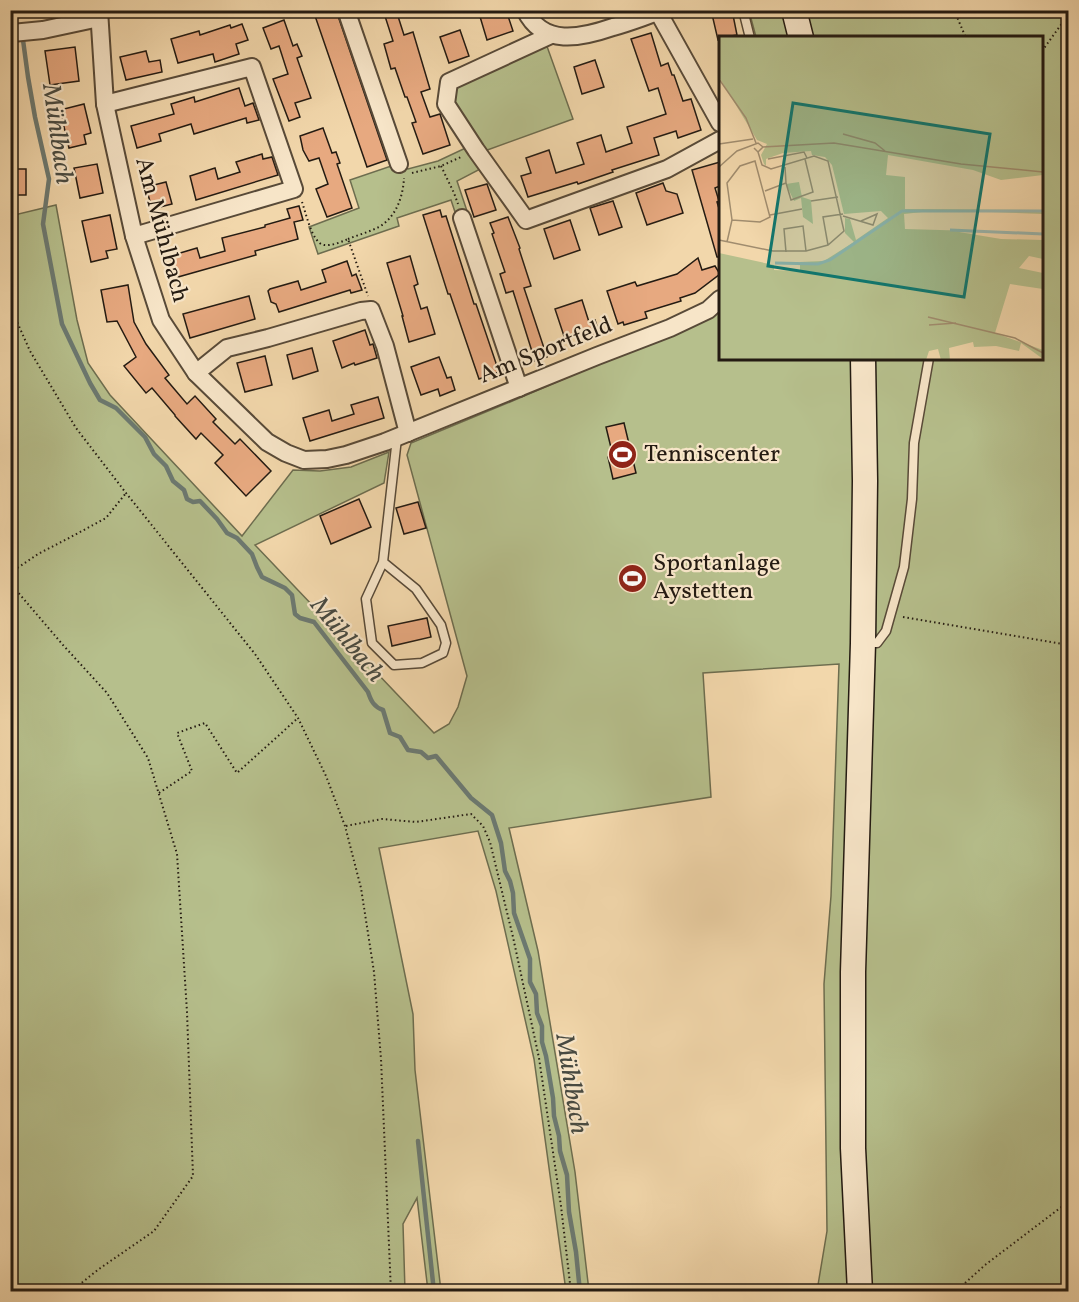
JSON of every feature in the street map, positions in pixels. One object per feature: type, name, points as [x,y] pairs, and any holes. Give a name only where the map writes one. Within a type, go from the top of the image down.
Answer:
[{"type":"main road","points":[[794,10],[800,36]]},
{"type":"main road","points":[[860,1292],[853,1148],[853,972],[863,643],[865,481],[863,360]]},
{"type":"street","points":[[346,10],[399,164]]},
{"type":"street","points":[[525,10],[531,22],[550,34],[565,38],[589,35],[657,11],[719,121]]},
{"type":"street","points":[[12,33],[43,30],[99,14]]},
{"type":"street","name":"Am Mühlbach","points":[[99,14],[105,104],[134,236],[161,320],[196,373],[267,442],[304,460],[346,455],[397,438]]},
{"type":"street","points":[[550,34],[449,82],[446,104],[526,220],[667,169],[719,141]]},
{"type":"street","points":[[105,104],[252,67],[294,189],[134,236]]},
{"type":"street","points":[[462,218],[519,388]]},
{"type":"street","name":"Am Sportfeld","points":[[397,438],[670,328],[708,310],[719,300]]},
{"type":"street","points":[[196,373],[227,348],[371,310],[385,346],[397,438]]},
{"type":"lane","points":[[743,10],[750,36]]},
{"type":"lane","points":[[863,643],[877,643],[886,631],[904,567],[912,499],[914,443],[929,360]]},
{"type":"lane","points":[[383,562],[416,589],[441,625],[446,643],[443,653],[422,663],[394,665],[372,643],[366,600],[383,562],[397,438]]},
{"type":"path","points":[[99,14],[167,15],[180,10]]},
{"type":"path","points":[[954,10],[965,36]]},
{"type":"path","points":[[1043,48],[1068,15]]},
{"type":"path","points":[[294,189],[300,196],[315,239],[320,244],[326,245],[381,226],[388,220],[400,202],[404,176],[441,166],[476,150]]},
{"type":"path","points":[[441,166],[454,193],[462,218]]},
{"type":"path","points":[[348,239],[371,310]]},
{"type":"path","points":[[10,306],[30,351],[76,428],[255,654],[298,718],[326,776],[345,826],[361,888],[374,972],[391,1292]]},
{"type":"path","points":[[10,573],[38,554],[106,518],[126,493]]},
{"type":"path","points":[[10,583],[106,693],[148,758],[177,854],[187,1012],[193,1176],[154,1231],[70,1292]]},
{"type":"path","points":[[891,615],[1068,645]]},
{"type":"path","points":[[159,793],[192,771],[177,733],[205,723],[237,773],[298,718]]},
{"type":"path","points":[[345,826],[382,819],[416,822],[471,814],[483,826],[490,843],[513,937],[539,1059],[571,1292]]},
{"type":"path","points":[[955,1292],[985,1265],[1068,1203]]},
{"type":"green space","points":[[749,11],[1068,11],[1068,1291],[817,1291],[827,1231],[824,984],[831,896],[839,664],[703,673],[711,797],[509,828],[538,951],[575,1172],[589,1291],[566,1291],[534,1059],[496,891],[478,831],[379,848],[413,1014],[415,1070],[441,1291],[428,1291],[417,1198],[403,1224],[405,1291],[11,1291],[10,216],[56,205],[77,320],[88,363],[110,395],[242,536],[293,470],[320,471],[351,467],[389,452],[384,483],[255,545],[434,733],[449,724],[458,707],[467,676],[407,455],[411,443],[719,312],[719,360],[1043,360],[1043,36],[756,36]]},
{"type":"green space","points":[[544,38],[573,119],[479,153],[447,104],[449,83]]},
{"type":"green space","points":[[472,145],[486,166],[457,181],[468,214],[457,218],[451,200],[397,218],[399,226],[318,254],[309,227],[359,208],[350,180],[397,164],[408,169],[438,161]]},
{"type":"building","points":[[313,10],[336,10],[387,160],[367,167]]},
{"type":"building","points":[[383,10],[396,10],[404,35],[413,32],[430,89],[421,92],[430,117],[440,114],[450,145],[423,154],[412,123],[416,122],[395,68],[391,69],[384,44],[393,41]]},
{"type":"building","points":[[478,10],[506,10],[513,31],[487,40]]},
{"type":"building","points":[[711,10],[732,10],[737,35],[719,36],[718,40]]},
{"type":"building","points":[[284,20],[293,46],[297,44],[302,56],[297,58],[311,98],[295,103],[300,117],[289,121],[273,79],[288,74],[279,46],[271,49],[263,28]]},
{"type":"building","points":[[242,24],[248,40],[236,44],[239,54],[215,62],[213,54],[178,63],[171,39],[199,31],[200,35],[230,25],[231,28]]},
{"type":"building","points":[[460,30],[469,56],[449,63],[440,37]]},
{"type":"building","points":[[651,33],[661,66],[668,63],[683,101],[691,99],[701,130],[678,138],[676,131],[654,138],[659,155],[578,184],[577,182],[528,197],[521,176],[531,173],[526,158],[549,150],[556,173],[584,164],[577,143],[601,135],[606,152],[632,143],[627,127],[666,114],[658,88],[649,91],[631,39]]},
{"type":"building","points":[[75,47],[79,81],[50,85],[45,51]]},
{"type":"building","points":[[146,51],[149,62],[160,60],[162,72],[126,80],[120,57]]},
{"type":"building","points":[[595,60],[604,87],[582,94],[574,67]]},
{"type":"building","points":[[239,88],[245,106],[253,103],[259,120],[247,123],[246,118],[194,134],[191,124],[159,134],[161,141],[137,148],[131,126],[174,114],[171,104],[194,97],[195,102]]},
{"type":"building","points":[[84,104],[91,133],[84,135],[86,144],[69,148],[60,110]]},
{"type":"building","points":[[323,128],[332,153],[336,152],[340,163],[337,164],[352,208],[327,217],[316,189],[328,184],[319,158],[309,161],[303,150],[300,136]]},
{"type":"building","points":[[262,154],[263,159],[272,157],[278,175],[196,200],[190,176],[215,168],[218,179],[240,172],[236,162]]},
{"type":"building","points":[[719,162],[719,186],[715,188],[719,201],[717,202],[719,257],[717,257],[692,170]]},
{"type":"building","points":[[97,164],[103,193],[80,198],[74,168]]},
{"type":"building","points":[[10,169],[26,169],[26,195],[10,195]]},
{"type":"building","points":[[166,182],[172,204],[152,209],[146,187]]},
{"type":"building","points":[[663,183],[666,191],[677,194],[683,213],[647,225],[636,193]]},
{"type":"building","points":[[487,184],[496,210],[474,217],[465,190]]},
{"type":"building","points":[[613,201],[622,227],[599,235],[590,208]]},
{"type":"building","points":[[299,206],[303,220],[294,222],[298,239],[255,251],[256,255],[178,277],[175,272],[170,256],[197,248],[200,258],[225,251],[222,238],[290,218],[287,209]]},
{"type":"building","points":[[440,210],[442,217],[446,216],[499,372],[479,379],[450,294],[448,294],[423,215]]},
{"type":"building","points":[[110,215],[117,249],[106,251],[108,258],[91,262],[82,221]]},
{"type":"building","points":[[508,217],[531,286],[524,288],[547,357],[535,361],[513,291],[506,293],[500,274],[505,272],[492,234],[494,233],[490,223]]},
{"type":"building","points":[[570,220],[580,250],[554,259],[544,229]]},
{"type":"building","points":[[410,256],[418,284],[414,286],[421,309],[427,307],[435,334],[409,342],[387,263]]},
{"type":"building","points":[[698,258],[702,270],[715,266],[719,272],[695,293],[680,298],[681,301],[645,312],[647,318],[624,325],[623,322],[618,324],[607,291],[635,282],[637,286],[677,274]]},
{"type":"building","points":[[347,261],[352,276],[356,274],[362,290],[351,293],[350,290],[279,312],[276,304],[271,302],[268,291],[270,289],[298,281],[301,290],[326,282],[322,270]]},
{"type":"building","points":[[128,285],[134,322],[146,344],[169,375],[165,378],[187,404],[195,396],[216,419],[213,422],[235,444],[240,439],[271,471],[246,496],[215,463],[223,455],[201,433],[196,439],[152,388],[146,393],[124,366],[136,357],[117,321],[107,322],[101,290]]},
{"type":"building","points":[[249,296],[255,319],[190,338],[183,314]]},
{"type":"building","points":[[582,300],[589,322],[595,320],[599,333],[587,338],[585,332],[565,339],[555,309]]},
{"type":"building","points":[[365,330],[370,345],[373,344],[377,358],[342,368],[333,341]]},
{"type":"building","points":[[312,348],[318,371],[293,379],[287,355]]},
{"type":"building","points":[[265,356],[272,385],[245,392],[237,363]]},
{"type":"building","points":[[439,357],[447,378],[451,377],[455,390],[440,396],[438,389],[421,395],[411,367]]},
{"type":"building","points":[[378,397],[384,418],[310,441],[303,418],[329,410],[332,421],[354,414],[351,405]]},
{"type":"building","points":[[624,423],[636,473],[613,479],[608,457],[613,456],[606,427]]},
{"type":"building","points":[[359,499],[371,527],[331,544],[320,516]]},
{"type":"building","points":[[418,502],[426,528],[404,534],[396,508]]},
{"type":"building","points":[[427,618],[431,637],[392,646],[388,626]]},
{"type":"waterway","name":"Mühlbach","points":[[23,40],[35,117],[49,179],[43,224],[62,324],[100,400],[116,408],[145,437],[154,454],[166,466],[173,481],[184,490],[187,499],[193,502],[200,501],[227,533],[237,538],[252,554],[262,577],[285,588],[292,595],[295,614],[314,622],[368,692],[373,703],[383,710],[390,733],[400,737],[408,750],[421,752],[428,758],[436,756],[471,798],[492,815],[501,843],[505,871],[513,893],[514,913],[530,959],[530,982],[536,994],[554,1116],[567,1175],[569,1212],[580,1292]]},
{"type":"waterway","points":[[418,1141],[434,1292]]},
{"type":"place","name":"Tenniscenter","points":[[623,455]]},
{"type":"place","name":"Sportanlage Aystetten","points":[[632,578]]}]
